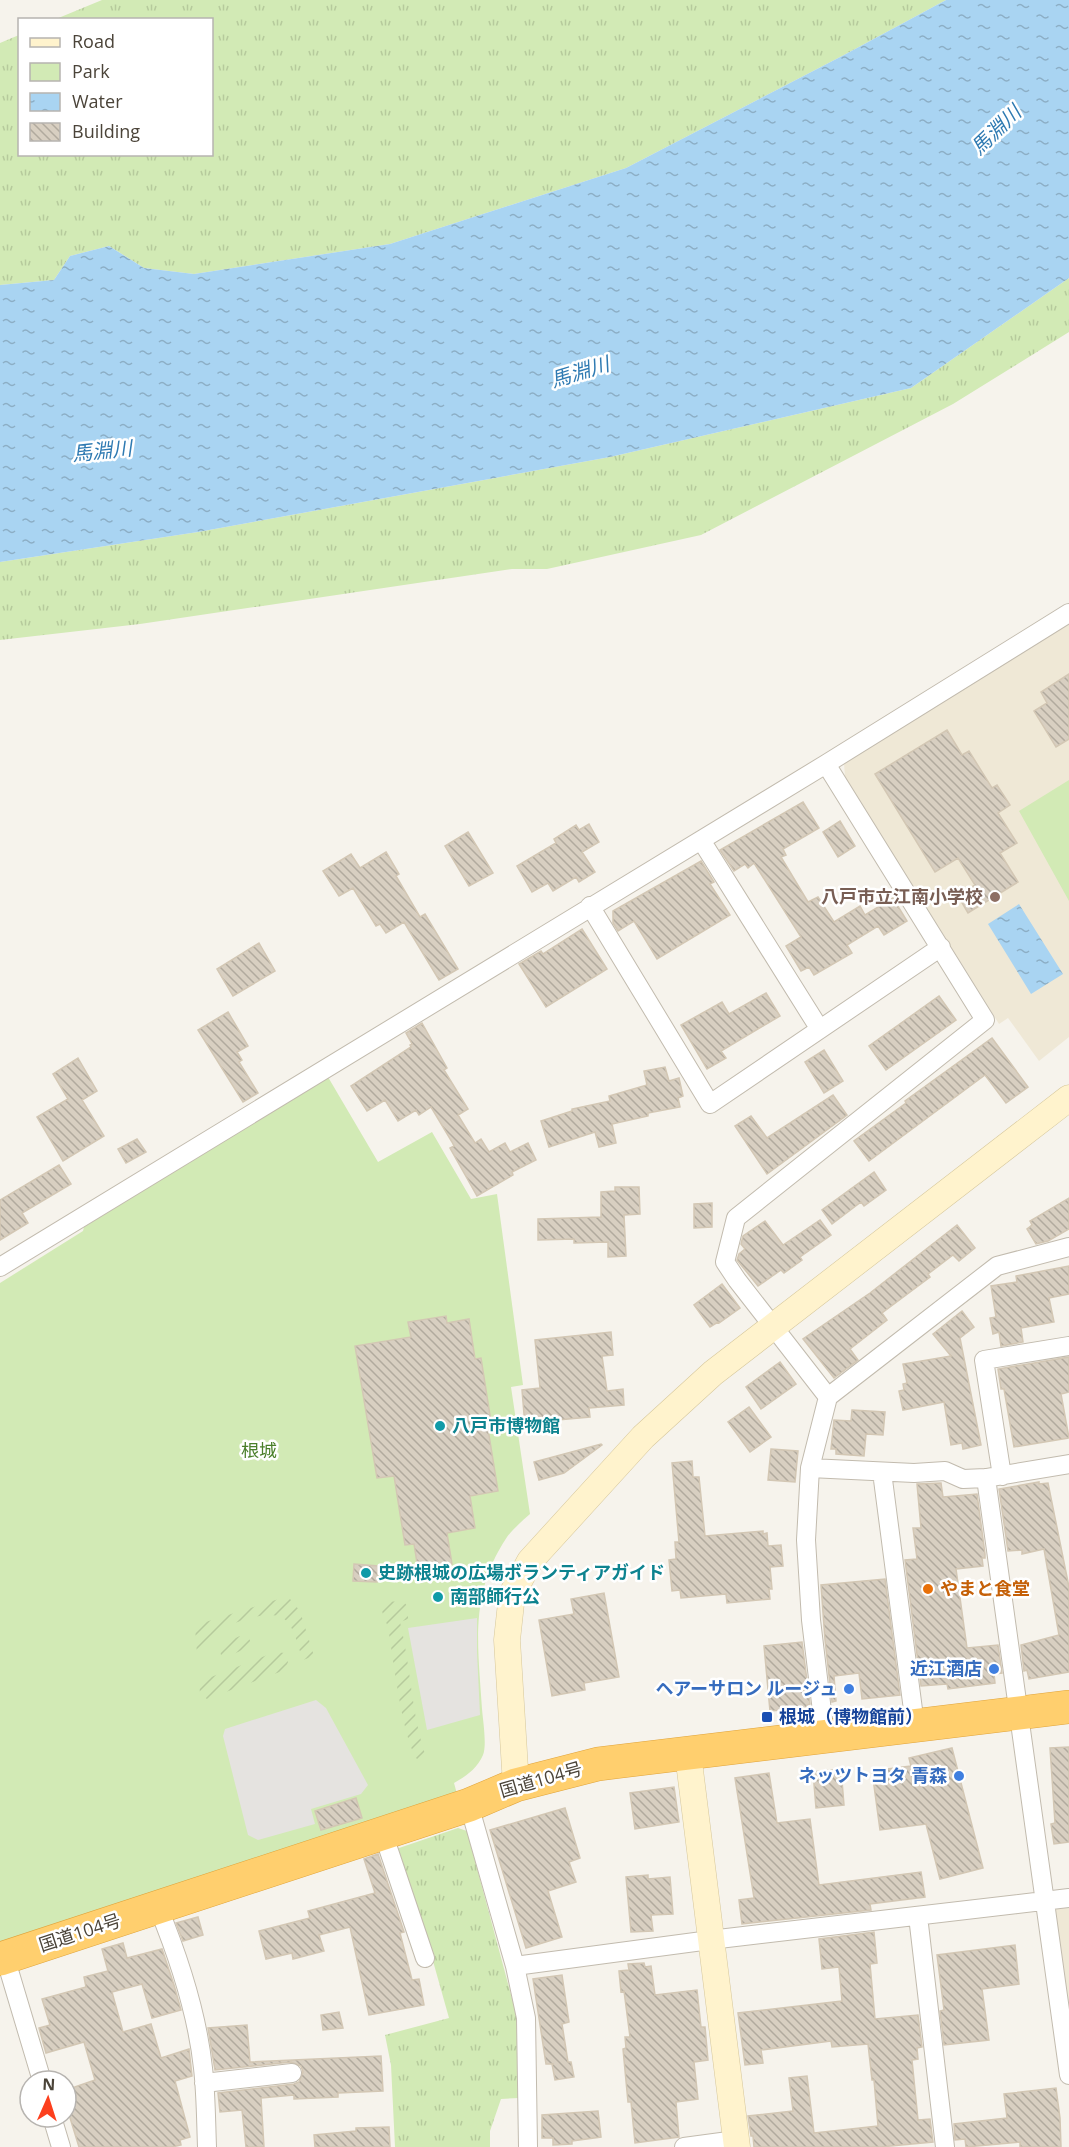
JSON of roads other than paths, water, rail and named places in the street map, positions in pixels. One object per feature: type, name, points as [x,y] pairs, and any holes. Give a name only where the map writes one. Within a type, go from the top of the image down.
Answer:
[{"type":"highway","name":"国道104号","points":[[2,1958],[469,1805],[516,1785],[598,1764],[1069,1707]]},
{"type":"street","points":[[0,1267],[826,764],[1069,613]]},
{"type":"street","points":[[826,764],[985,1020],[736,1218],[725,1262],[828,1397]]},
{"type":"street","points":[[701,840],[819,1028]]},
{"type":"street","points":[[590,906],[710,1104],[941,947]]},
{"type":"street","points":[[516,1785],[507,1640],[512,1594],[530,1561],[643,1437],[713,1373],[1069,1098]]},
{"type":"street","points":[[825,1736],[811,1620],[806,1540],[810,1468],[828,1397],[997,1266],[1069,1247]]},
{"type":"street","points":[[1069,1346],[984,1360],[1018,1712],[1069,2074]]},
{"type":"street","points":[[810,1468],[914,1473],[945,1471],[963,1479],[994,1477],[1069,1464]]},
{"type":"street","points":[[882,1472],[915,1725]]},
{"type":"street","points":[[684,2147],[736,2143],[688,1754]]},
{"type":"street","points":[[469,1805],[514,1966],[526,2018],[528,2147]]},
{"type":"street","points":[[383,1833],[425,1959]]},
{"type":"street","points":[[514,1966],[710,1940],[1069,1898]]},
{"type":"street","points":[[158,1907],[186,1981],[198,2036],[204,2083],[207,2147]]},
{"type":"street","points":[[918,1916],[945,2147]]},
{"type":"street","points":[[2,1958],[38,2069]]},
{"type":"street","points":[[204,2083],[292,2073]]},
{"type":"street","points":[[56,2129],[61,2147]]},
{"type":"water","name":"馬淵川","points":[[946,0],[1069,0],[1069,278],[911,388],[610,457],[198,532],[0,562],[0,285],[54,280],[70,256],[109,246],[144,268],[194,274],[390,244],[626,168]]},
{"type":"water","points":[[1019,904],[1063,974],[1031,994],[988,924]]},
{"type":"place","name":"八戸市立江南小学校","points":[[995,897]]},
{"type":"place","name":"八戸市博物館","points":[[440,1426]]},
{"type":"place","name":"史跡根城の広場ボランティアガイド","points":[[366,1573]]},
{"type":"place","name":"やまと食堂","points":[[928,1589]]},
{"type":"place","name":"南部師行公","points":[[438,1597]]},
{"type":"place","name":"近江酒店","points":[[994,1669]]},
{"type":"place","name":"ヘアーサロン ルージュ","points":[[849,1689]]},
{"type":"place","name":"根城（博物館前）","points":[[767,1717]]},
{"type":"place","name":"ネッツトヨタ 青森","points":[[959,1776]]},
{"type":"park label","name":"根城","points":[[259,1451]]}]
